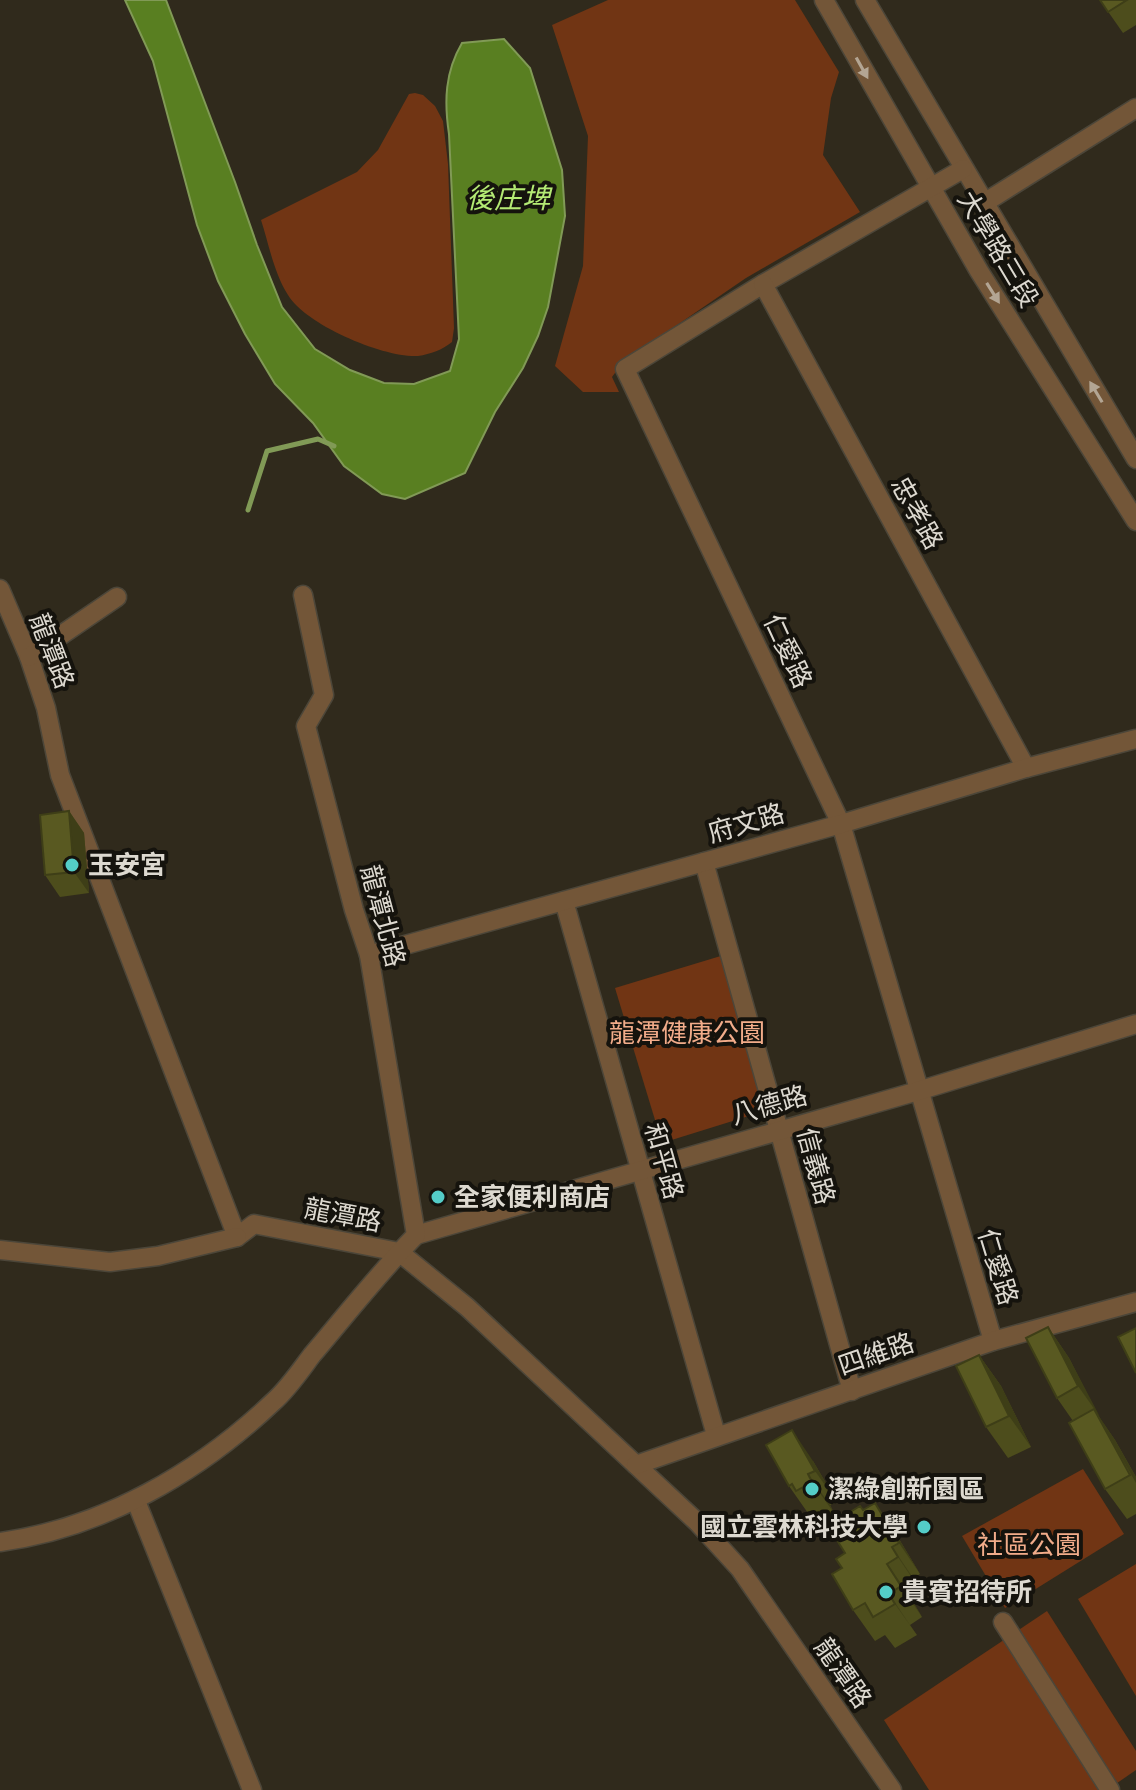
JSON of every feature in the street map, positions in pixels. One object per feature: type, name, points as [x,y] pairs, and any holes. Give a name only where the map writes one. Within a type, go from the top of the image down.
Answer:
[{"type":"street","name":"大學路三段","points":[[824,0],[979,271],[1136,521]]},
{"type":"street","name":"大學路三段","points":[[865,0],[1136,459]]},
{"type":"street","points":[[984,203],[1136,108]]},
{"type":"street","name":"仁愛路","points":[[963,169],[763,284],[625,369],[841,824],[993,1341]]},
{"type":"street","name":"忠孝路","points":[[763,284],[1026,768]]},
{"type":"street","name":"龍潭路","points":[[0,589],[29,657],[46,708],[60,775],[237,1237],[254,1224],[399,1252],[467,1307],[697,1522],[740,1569],[892,1790]]},
{"type":"street","name":"龍潭北路","points":[[303,595],[324,695],[306,726],[354,910],[369,955],[416,1235]]},
{"type":"street","points":[[29,657],[117,597]]},
{"type":"street","name":"府文路","points":[[369,955],[1136,739]]},
{"type":"street","name":"信義路","points":[[704,862],[852,1391]]},
{"type":"street","name":"和平路","points":[[564,901],[716,1435]]},
{"type":"street","name":"八德路","points":[[416,1235],[918,1091],[1136,1024]]},
{"type":"street","points":[[0,1542],[23,1539],[105,1514],[136,1501],[205,1458],[274,1401],[416,1235]]},
{"type":"street","points":[[0,1250],[110,1262],[158,1256],[237,1237]]},
{"type":"street","name":"四維路","points":[[636,1465],[993,1341],[1136,1302]]},
{"type":"street","points":[[136,1501],[252,1790]]},
{"type":"street","points":[[1003,1622],[1110,1790]]},
{"type":"green space","points":[[608,0],[795,0],[839,72],[831,98],[823,155],[860,212],[746,278],[623,362],[612,377],[619,392],[583,392],[555,366],[583,266],[588,136],[552,25]]},
{"type":"green space","points":[[409,94],[423,95],[435,106],[443,121],[448,164],[454,328],[452,342],[418,356],[386,352],[347,338],[297,306],[279,278],[261,220],[357,172],[378,150]]},
{"type":"green space","name":"龍潭健康公園","points":[[724,955],[768,1110],[662,1143],[615,988]]},
{"type":"green space","name":"社區公園","points":[[1083,1469],[1124,1534],[1005,1608],[962,1536]]},
{"type":"green space","points":[[1136,1564],[1136,1696],[1078,1599]]},
{"type":"green space","points":[[1047,1611],[1136,1751],[1136,1770],[1107,1790],[929,1790],[884,1720]]},
{"type":"water","name":"後庄埤","points":[[125,0],[166,0],[282,307],[315,349],[350,370],[384,383],[414,384],[450,371],[459,339],[447,110],[447,87],[456,54],[462,43],[504,39],[530,68],[562,170],[565,216],[548,307],[538,336],[465,473],[405,499],[382,494],[344,466],[313,423],[275,384],[218,281],[197,225],[153,61]]},
{"type":"building","points":[[1100,0],[1127,0],[1108,12]]},
{"type":"building","points":[[69,811],[74,872],[45,875],[40,815]]},
{"type":"building","points":[[1048,1327],[1078,1386],[1057,1398],[1026,1338]]},
{"type":"building","points":[[1136,1328],[1136,1373],[1118,1337]]},
{"type":"building","points":[[979,1355],[1009,1416],[986,1427],[956,1366]]},
{"type":"building","points":[[1094,1409],[1130,1475],[1105,1489],[1069,1423]]},
{"type":"building","points":[[792,1430],[815,1471],[808,1474],[812,1482],[796,1491],[792,1484],[789,1486],[766,1445]]},
{"type":"building","points":[[875,1503],[899,1543],[892,1547],[898,1557],[887,1564],[901,1586],[889,1594],[895,1604],[873,1617],[865,1603],[853,1610],[832,1574],[842,1568],[836,1559],[845,1553],[830,1529],[860,1506],[863,1510]]},
{"type":"waterway","points":[[248,510],[267,451],[318,439],[334,446]]},
{"type":"place","name":"玉安宮","points":[[72,865]]},
{"type":"place","name":"全家便利商店","points":[[438,1197]]},
{"type":"place","name":"潔綠創新園區","points":[[812,1489]]},
{"type":"place","name":"國立雲林科技大學","points":[[924,1527]]},
{"type":"place","name":"貴賓招待所","points":[[886,1592]]}]
